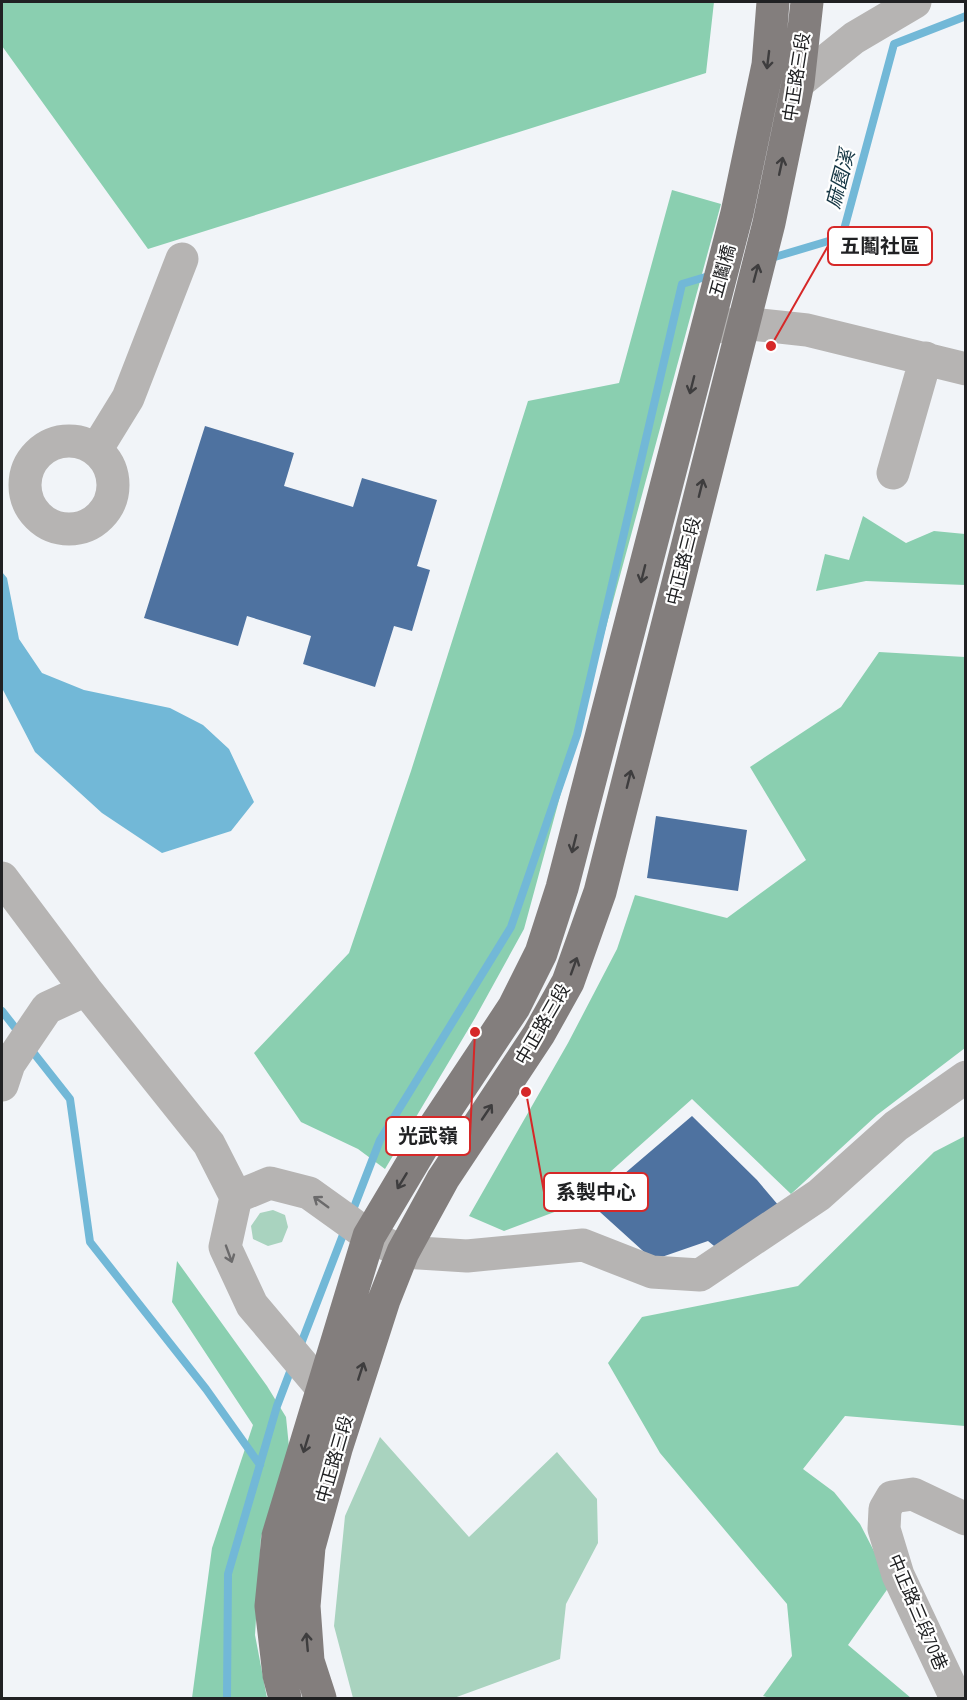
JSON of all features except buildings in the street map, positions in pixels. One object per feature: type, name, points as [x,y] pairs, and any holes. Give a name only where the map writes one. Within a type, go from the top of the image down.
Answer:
[{"type":"main road","name":"中正路三段","points":[[737,213],[768,65],[773,2]]},
{"type":"main road","name":"中正路三段","points":[[769,223],[798,83],[807,2]]},
{"type":"main road","name":"五鬮橋","points":[[706,328],[737,213]]},
{"type":"main road","name":"五鬮橋","points":[[742,323],[769,223]]},
{"type":"main road","name":"中正路三段","points":[[320,1698],[308,1661],[304,1606],[309,1547],[350,1405],[384,1300],[403,1251],[442,1179],[539,1034],[568,982],[600,892],[742,323]]},
{"type":"main road","name":"中正路三段","points":[[285,1698],[279,1675],[271,1606],[278,1536],[322,1388],[369,1236],[431,1132],[514,1007],[541,954],[562,888],[706,328]]},
{"type":"street","points":[[798,83],[854,38],[915,2]]},
{"type":"street","points":[[96,450],[128,398],[182,259]]},
{"type":"street","points":[[706,328],[742,323],[807,330],[966,369]]},
{"type":"street","points":[[893,473],[926,358]]},
{"type":"street","points":[[63,441],[80,442],[96,450],[108,463],[113,480],[111,498],[104,513],[90,524],[74,530],[57,528],[41,520],[30,507],[14,470],[47,447],[63,441]]},
{"type":"street","points":[[2,878],[86,990],[209,1144],[236,1197],[225,1247],[252,1305],[322,1388],[350,1405]]},
{"type":"street","points":[[2,1085],[9,1064],[47,1008],[86,990]]},
{"type":"street","points":[[236,1197],[270,1183],[309,1193],[369,1236],[403,1251],[467,1256],[583,1245],[652,1272],[700,1275],[819,1195],[896,1126],[966,1077]]},
{"type":"street","name":"中正路三段70巷","points":[[956,1698],[898,1575],[884,1529],[885,1509],[892,1497],[913,1494],[966,1519]]},
{"type":"green space","points":[[2,2],[714,2],[706,73],[148,249],[2,46]]},
{"type":"green space","points":[[672,190],[721,204],[524,929],[475,1018],[385,1169],[358,1149],[301,1122],[254,1053],[349,953],[411,771],[528,401],[619,383]]},
{"type":"green space","points":[[863,516],[906,543],[934,531],[965,534],[965,585],[866,581],[816,591],[825,554],[849,560]]},
{"type":"green space","points":[[879,652],[965,657],[965,1048],[877,1115],[791,1194],[692,1099],[573,1205],[504,1231],[469,1216],[568,1043],[617,949],[635,895],[727,918],[806,860],[750,767],[841,707]]},
{"type":"green space","points":[[965,1136],[965,1426],[845,1416],[803,1469],[834,1492],[860,1524],[891,1584],[848,1645],[911,1698],[770,1698],[763,1696],[792,1656],[787,1604],[660,1453],[608,1363],[642,1317],[798,1286],[934,1152]]},
{"type":"green space","points":[[273,1210],[285,1215],[288,1227],[282,1242],[268,1246],[253,1239],[251,1226],[260,1213]]},
{"type":"green space","points":[[177,1261],[267,1386],[286,1417],[289,1447],[261,1537],[255,1635],[267,1698],[192,1698],[212,1548],[253,1425],[172,1302]]},
{"type":"green space","points":[[380,1437],[469,1537],[557,1452],[597,1499],[598,1543],[566,1604],[560,1659],[454,1698],[353,1698],[334,1626],[345,1516]]},
{"type":"water","points":[[2,572],[7,578],[19,639],[42,673],[84,690],[170,708],[203,725],[229,749],[254,802],[231,831],[162,853],[102,813],[35,752],[2,688]]},
{"type":"waterway","name":"麻園溪","points":[[768,259],[842,237],[894,44],[966,16]]},
{"type":"waterway","points":[[351,1215],[380,1140],[511,927],[577,735],[682,284],[712,275]]},
{"type":"waterway","points":[[2,1011],[20,1034]]},
{"type":"waterway","points":[[29,1047],[70,1099],[90,1242],[206,1389],[260,1465]]},
{"type":"waterway","points":[[299,1349],[346,1227]]},
{"type":"waterway","points":[[227,1698],[228,1574],[277,1406],[293,1364]]},
{"type":"place","name":"五鬮社區","points":[[771,346]]},
{"type":"place","name":"光武嶺","points":[[475,1032]]},
{"type":"place","name":"系製中心","points":[[526,1092]]}]
